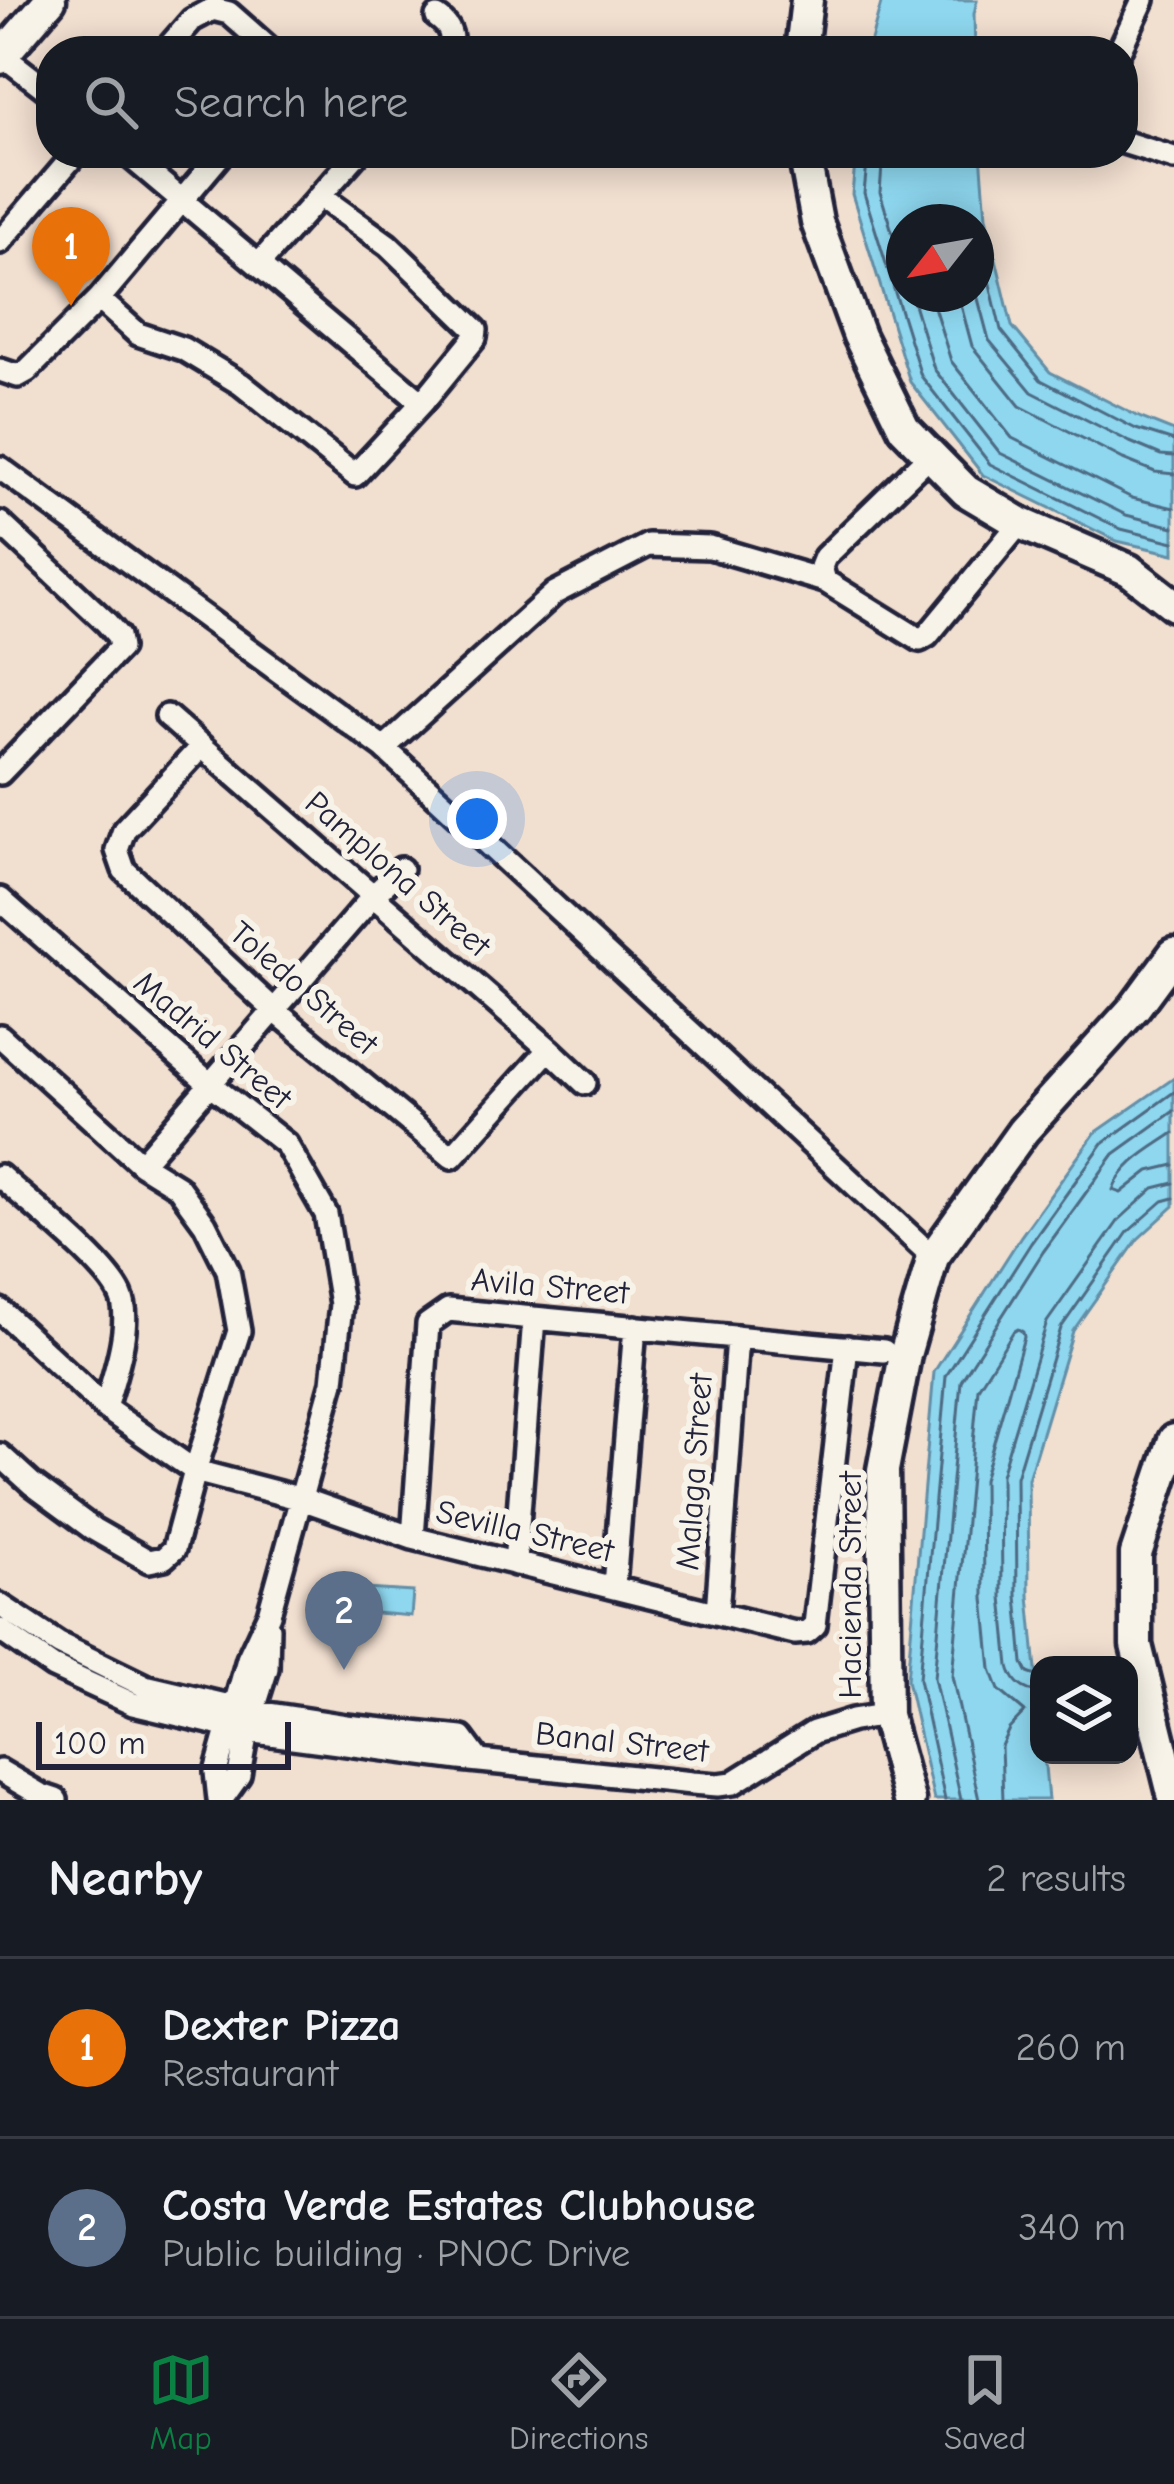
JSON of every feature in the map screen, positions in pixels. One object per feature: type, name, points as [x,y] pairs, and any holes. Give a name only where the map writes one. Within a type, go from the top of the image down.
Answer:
[{"type":"street","points":[[36,82],[1,57],[50,0]]},
{"type":"street","points":[[803,36],[807,0]]},
{"type":"street","points":[[1126,36],[1143,0]]},
{"type":"street","points":[[179,36],[202,13],[221,9],[254,36]]},
{"type":"street","points":[[436,17],[446,23],[452,36]]},
{"type":"street","points":[[1138,147],[1174,158]]},
{"type":"street","points":[[0,242],[63,168]]},
{"type":"street","points":[[144,168],[422,403]]},
{"type":"street","points":[[0,370],[18,376],[27,370],[98,299],[210,168]]},
{"type":"street","points":[[259,264],[345,168]]},
{"type":"street","points":[[807,168],[817,222],[859,335],[904,428],[966,490],[1020,523],[1129,570],[1174,605]]},
{"type":"street","points":[[98,299],[138,334],[183,349],[241,384],[355,475],[422,403],[475,338],[476,330],[388,245],[320,196]]},
{"type":"street","points":[[826,581],[820,567],[825,557],[930,455]]},
{"type":"street","points":[[0,468],[384,748],[933,1257]]},
{"type":"street","points":[[0,523],[106,622],[121,648],[0,773]]},
{"type":"street","points":[[384,748],[555,593],[647,544],[710,547],[826,581],[920,640],[1020,523]]},
{"type":"street","name":"Pamplona Street","points":[[167,716],[585,1083]]},
{"type":"street","name":"Toledo Street","points":[[201,747],[124,830],[117,850],[124,870],[275,1011],[452,1157],[549,1049]]},
{"type":"street","points":[[141,1164],[401,869]]},
{"type":"street","name":"Madrid Street","points":[[0,899],[211,1085],[286,1144],[326,1214],[341,1304],[333,1382],[268,1614],[248,1659],[242,1719],[216,1772],[220,1800]]},
{"type":"street","name":"Hacienda Street","points":[[909,1800],[886,1715],[884,1470],[904,1355],[933,1257],[1023,1131],[1135,1006],[1174,954]]},
{"type":"street","points":[[0,1036],[141,1164],[178,1187],[206,1224],[228,1270],[239,1331],[174,1549],[164,1558],[149,1561],[93,1529],[0,1455]]},
{"type":"street","points":[[0,1176],[98,1265],[122,1298],[124,1337],[105,1408]]},
{"type":"street","name":"Sevilla Street","points":[[0,1310],[105,1408],[195,1471],[302,1499],[412,1538],[795,1633],[815,1625],[847,1347]]},
{"type":"street","name":"Avila Street","points":[[412,1538],[428,1324],[448,1310],[884,1351]]},
{"type":"street","points":[[515,1564],[534,1318]]},
{"type":"street","points":[[614,1586],[635,1328]]},
{"type":"street","name":"Malaga Street","points":[[717,1613],[737,1336]]},
{"type":"street","points":[[1173,1445],[1136,1554],[1136,1646],[1174,1798]]},
{"type":"street","points":[[0,1605],[59,1644],[145,1687],[242,1719]]},
{"type":"street","points":[[0,1630],[53,1667],[133,1704],[242,1719]]},
{"type":"street","name":"Banal Street","points":[[242,1719],[346,1726],[467,1753],[726,1785],[814,1732],[886,1715]]},
{"type":"street","points":[[0,1771],[56,1800]]},
{"type":"water","points":[[882,0],[977,0],[975,36],[872,36]]},
{"type":"water","points":[[855,168],[982,168],[985,204],[886,204],[886,304],[852,194]]},
{"type":"water","points":[[994,251],[1012,326],[1050,372],[1174,431],[1174,554],[1117,541],[983,475],[910,382],[888,312],[994,312]]},
{"type":"water","points":[[1174,1078],[1174,1206],[1138,1239],[1073,1331],[1028,1479],[1035,1656],[1030,1656],[1030,1764],[1045,1764],[1048,1800],[934,1800],[907,1680],[934,1372],[1021,1236],[1095,1133]]},
{"type":"water","points":[[365,1589],[413,1592],[411,1616],[363,1612]]},
{"type":"place","name":"Dexter Pizza","points":[[71,306]]},
{"type":"place","name":"Costa Verde Estates Clubhouse","points":[[344,1670]]}]
